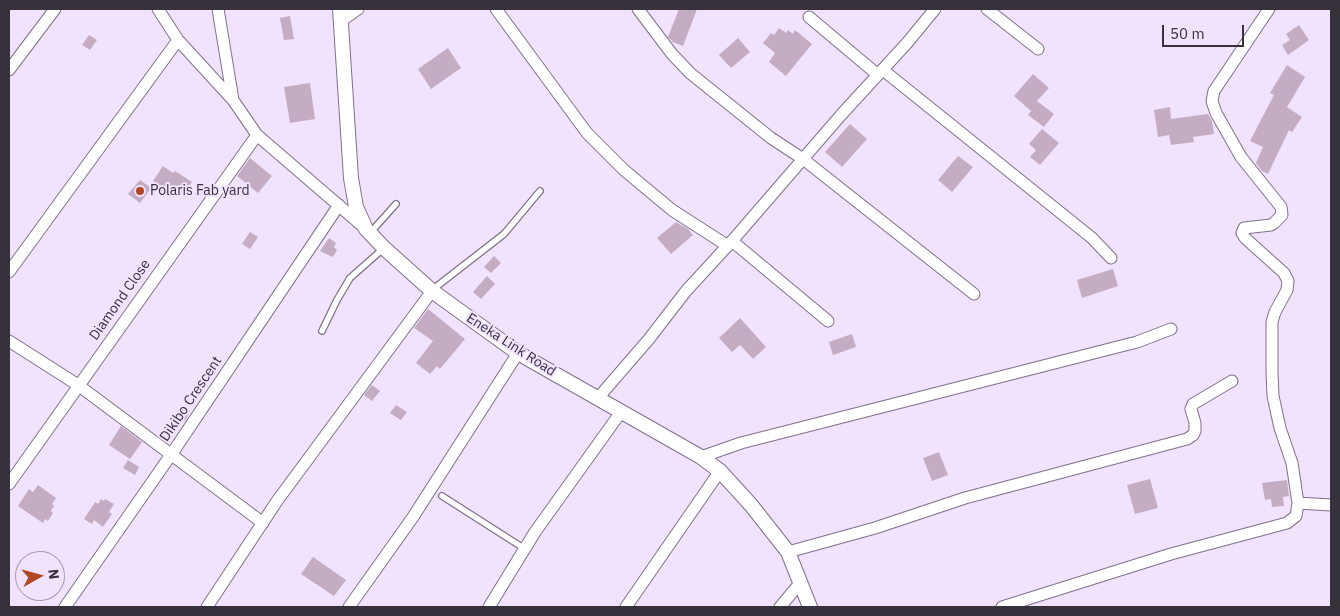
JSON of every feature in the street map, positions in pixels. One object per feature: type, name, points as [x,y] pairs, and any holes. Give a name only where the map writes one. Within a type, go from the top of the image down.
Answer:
[{"type":"street","points":[[9,70],[55,9]]},
{"type":"street","points":[[158,9],[178,40],[233,100],[257,135],[368,231]]},
{"type":"street","points":[[218,9],[233,100]]},
{"type":"street","points":[[341,15],[358,9]]},
{"type":"street","points":[[496,9],[587,133],[624,170],[672,210],[730,244],[828,321]]},
{"type":"street","points":[[638,9],[672,54],[690,74],[770,138],[803,159],[974,294]]},
{"type":"street","points":[[598,398],[649,340],[686,291],[730,244],[935,9]]},
{"type":"street","points":[[987,9],[1038,49]]},
{"type":"street","points":[[1002,607],[1171,554],[1287,523],[1296,516],[1298,503],[1292,463],[1280,428],[1275,404],[1272,372],[1272,322],[1275,312],[1287,290],[1288,281],[1284,273],[1245,238],[1242,233],[1244,228],[1274,223],[1282,215],[1281,207],[1241,158],[1212,102],[1214,92],[1269,9]]},
{"type":"street","name":"Eneka Link Road","points":[[341,15],[351,178],[356,207],[368,231],[432,291],[518,353],[701,456],[720,471],[751,505],[788,552],[810,607]]},
{"type":"street","points":[[809,17],[1092,238],[1110,258]]},
{"type":"street","points":[[9,272],[178,40]]},
{"type":"street","name":"Diamond Close","points":[[9,484],[257,135]]},
{"type":"street","name":"Dikibo Crescent","points":[[65,607],[171,455],[338,205]]},
{"type":"street","points":[[207,607],[277,501],[432,291]]},
{"type":"street","points":[[701,456],[759,438],[1138,342],[1171,329]]},
{"type":"street","points":[[9,341],[78,386],[263,523]]},
{"type":"street","points":[[349,607],[412,517],[518,353]]},
{"type":"street","points":[[788,552],[875,528],[965,498],[1187,439],[1195,431],[1193,404],[1232,381]]},
{"type":"street","points":[[489,607],[525,549],[620,412]]},
{"type":"street","points":[[626,607],[720,471]]},
{"type":"street","points":[[1298,503],[1331,506]]},
{"type":"street","points":[[780,607],[801,582]]},
{"type":"lane","points":[[432,291],[504,234],[540,191]]},
{"type":"lane","points":[[368,231],[396,204]]},
{"type":"lane","points":[[322,331],[350,278],[384,248]]},
{"type":"lane","points":[[442,496],[525,549]]},
{"type":"building","points":[[679,9],[697,9],[683,46],[673,42],[668,37]]},
{"type":"building","points":[[290,16],[294,39],[284,40],[280,18]]},
{"type":"building","points":[[1299,25],[1309,40],[1288,55],[1282,45],[1290,40],[1286,34]]},
{"type":"building","points":[[779,28],[786,33],[788,30],[793,34],[795,30],[812,44],[786,76],[769,62],[775,53],[763,43],[771,33],[774,35]]},
{"type":"building","points":[[89,35],[97,40],[90,50],[82,45]]},
{"type":"building","points":[[738,38],[750,52],[731,68],[719,55]]},
{"type":"building","points":[[448,48],[461,68],[431,89],[418,69]]},
{"type":"building","points":[[1287,65],[1305,77],[1287,107],[1302,117],[1292,132],[1289,130],[1268,174],[1262,171],[1256,163],[1263,147],[1250,141],[1274,95],[1270,93]]},
{"type":"building","points":[[1033,74],[1049,88],[1037,101],[1054,114],[1044,127],[1028,115],[1031,111],[1014,96]]},
{"type":"building","points":[[310,83],[315,119],[290,123],[284,87]]},
{"type":"building","points":[[1170,107],[1171,119],[1208,114],[1212,121],[1214,134],[1193,137],[1194,142],[1171,145],[1169,135],[1158,137],[1154,110]]},
{"type":"building","points":[[850,124],[867,139],[842,167],[825,152]]},
{"type":"building","points":[[1042,129],[1059,143],[1040,165],[1030,157],[1036,150],[1029,144]]},
{"type":"building","points":[[958,156],[973,167],[952,192],[938,180]]},
{"type":"building","points":[[250,158],[272,176],[258,193],[237,176]]},
{"type":"building","points":[[163,166],[192,182],[185,193],[181,191],[178,197],[153,181]]},
{"type":"building","name":"Polaris Fab yard","points":[[140,180],[151,188],[140,203],[128,194]]},
{"type":"building","points":[[676,222],[688,229],[693,235],[671,254],[657,238]]},
{"type":"building","points":[[250,232],[258,237],[250,249],[242,244]]},
{"type":"building","points":[[329,238],[336,243],[334,247],[337,250],[333,257],[320,251]]},
{"type":"building","points":[[494,256],[501,263],[491,273],[484,267]]},
{"type":"building","points":[[1113,269],[1118,286],[1082,298],[1077,280]]},
{"type":"building","points":[[487,276],[495,284],[481,299],[473,292]]},
{"type":"building","points":[[428,309],[465,339],[440,369],[437,366],[430,374],[416,363],[433,341],[414,328]]},
{"type":"building","points":[[740,318],[766,347],[753,359],[740,345],[732,352],[719,338]]},
{"type":"building","points":[[852,334],[856,347],[833,355],[829,342]]},
{"type":"building","points":[[372,385],[380,391],[372,401],[364,395]]},
{"type":"building","points":[[396,405],[407,412],[401,420],[390,413]]},
{"type":"building","points":[[183,407],[190,411],[185,421],[177,416]]},
{"type":"building","points":[[121,426],[142,442],[130,459],[109,445]]},
{"type":"building","points":[[939,452],[948,475],[932,481],[923,458]]},
{"type":"building","points":[[128,460],[139,467],[135,475],[123,468]]},
{"type":"building","points":[[1150,479],[1158,508],[1135,514],[1127,485]]},
{"type":"building","points":[[1287,480],[1289,496],[1283,497],[1284,506],[1272,507],[1271,499],[1265,500],[1262,483]]},
{"type":"building","points":[[38,485],[56,498],[52,504],[54,506],[51,511],[53,513],[48,521],[45,519],[43,523],[18,506],[29,489],[33,492]]},
{"type":"building","points":[[101,499],[114,504],[109,512],[112,514],[103,527],[94,520],[92,524],[84,519],[95,502],[98,504]]},
{"type":"building","points":[[313,557],[346,580],[334,596],[301,574]]},
{"type":"place","name":"Polaris Fab yard","points":[[140,191]]}]
